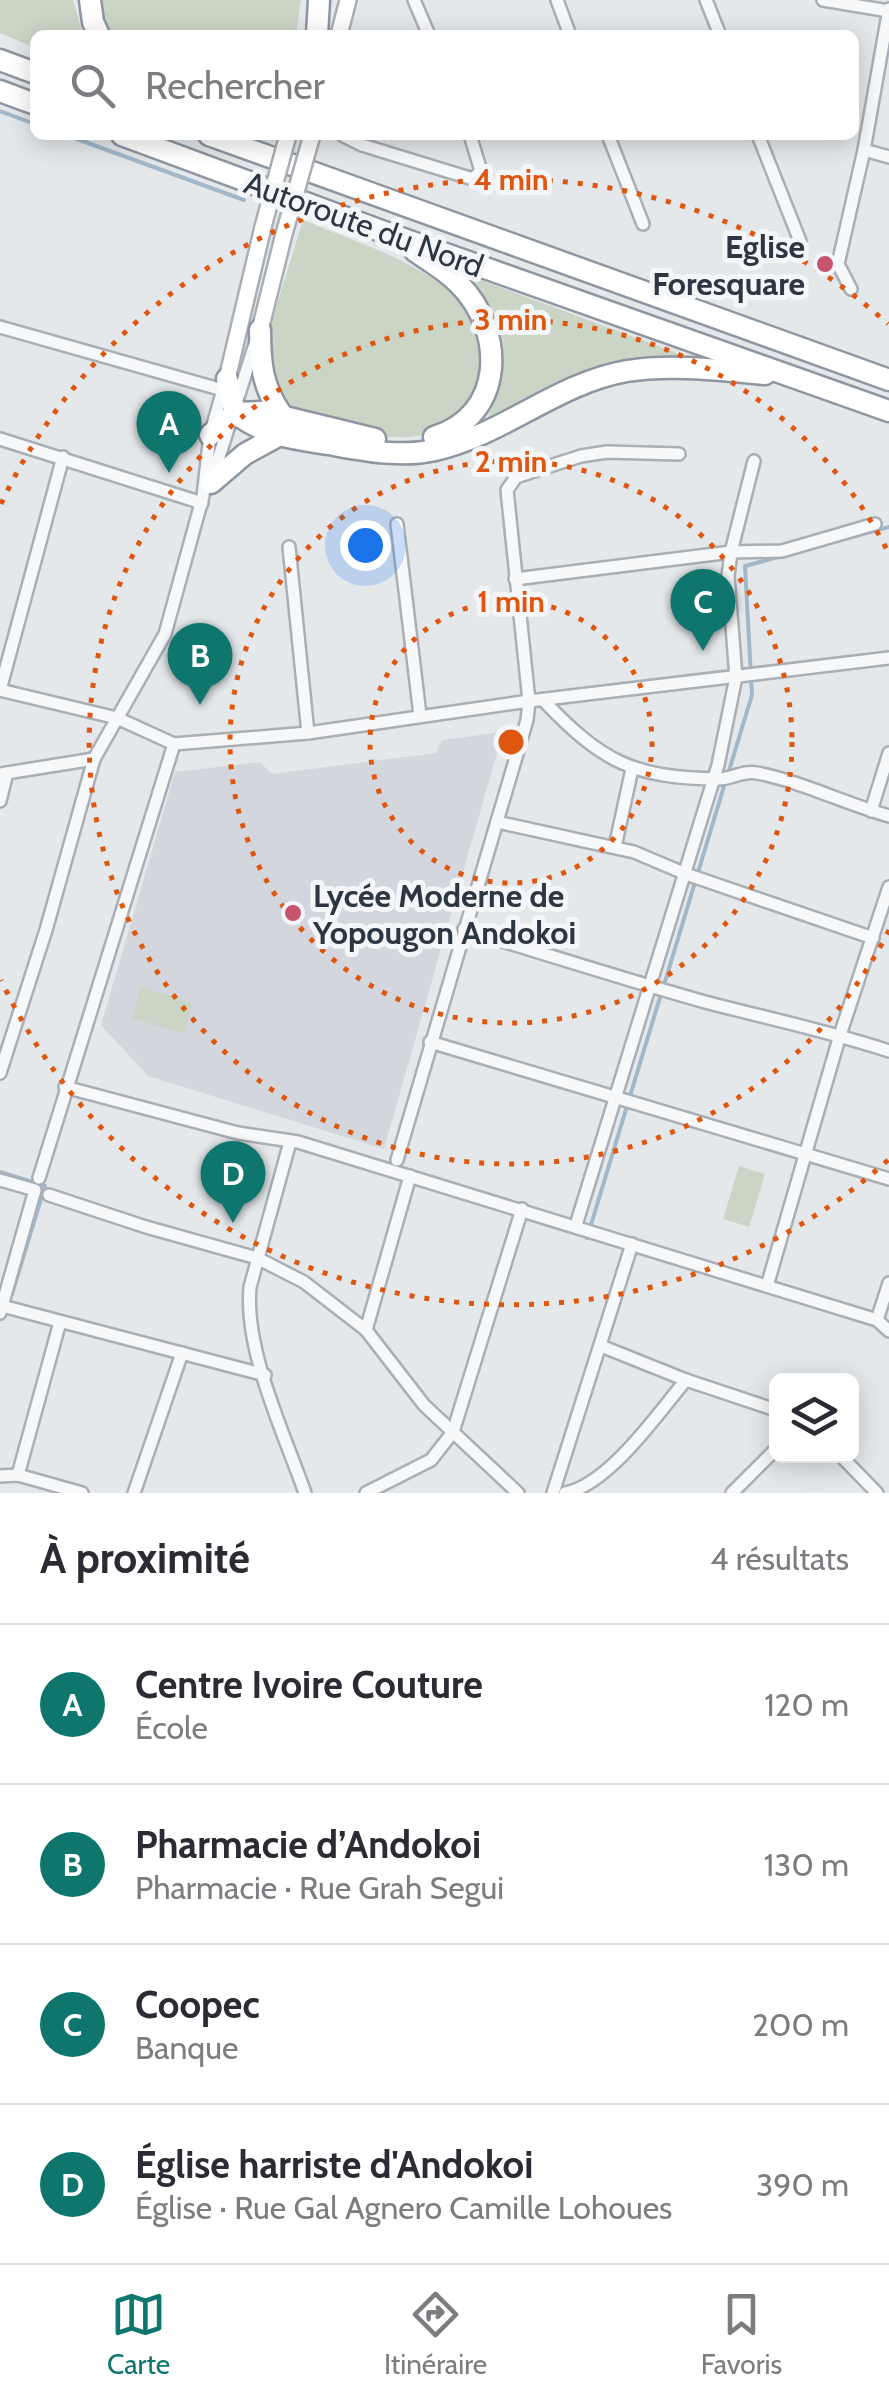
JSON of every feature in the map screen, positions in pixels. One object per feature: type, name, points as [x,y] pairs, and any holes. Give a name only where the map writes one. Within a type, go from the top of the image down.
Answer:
[{"type":"highway","points":[[90,0],[97,30]]},
{"type":"highway","points":[[317,30],[319,0]]},
{"type":"highway","points":[[0,60],[30,71]]},
{"type":"highway","points":[[0,91],[30,102]]},
{"type":"highway","name":"Autoroute du Nord","points":[[135,140],[392,236],[889,411]]},
{"type":"highway","name":"Autoroute du Nord","points":[[223,140],[889,380]]},
{"type":"highway","points":[[238,140],[254,151]]},
{"type":"highway","points":[[225,384],[234,414],[256,429],[280,425],[420,441],[456,429],[480,404],[492,371],[490,333],[459,283],[392,236]]},
{"type":"highway","points":[[260,330],[264,385],[280,425]]},
{"type":"highway","points":[[280,425],[388,452],[424,452],[481,434],[556,393],[627,371],[673,368],[792,376]]},
{"type":"highway","points":[[210,435],[234,414]]},
{"type":"highway","points":[[205,494],[280,425]]},
{"type":"main road","points":[[319,30],[328,0]]},
{"type":"main road","points":[[340,30],[348,0]]},
{"type":"main road","points":[[225,384],[287,140]]},
{"type":"main road","points":[[260,330],[311,140]]},
{"type":"street","points":[[414,0],[427,30]]},
{"type":"street","points":[[557,0],[568,30]]},
{"type":"street","points":[[706,0],[718,30]]},
{"type":"street","points":[[823,0],[889,10],[864,150],[838,264],[851,288]]},
{"type":"street","points":[[352,140],[474,179],[481,171],[472,140]]},
{"type":"street","points":[[610,140],[643,224]]},
{"type":"street","points":[[760,140],[800,240]]},
{"type":"street","points":[[864,150],[889,157]]},
{"type":"street","points":[[0,327],[225,384],[210,435],[205,494]]},
{"type":"street","points":[[0,1072],[46,930],[94,758],[165,634],[205,494],[260,330]]},
{"type":"street","points":[[0,439],[205,494]]},
{"type":"street","points":[[397,1160],[527,720],[529,701],[506,496],[516,476],[589,454],[679,454]]},
{"type":"street","points":[[63,457],[0,690],[117,718],[174,744],[308,732],[889,658]]},
{"type":"street","points":[[576,1225],[713,778],[736,677],[728,576],[731,552],[754,460]]},
{"type":"street","points":[[398,524],[420,715]]},
{"type":"street","points":[[515,578],[731,552],[782,550],[875,524]]},
{"type":"street","points":[[289,546],[308,732]]},
{"type":"street","points":[[544,700],[599,750],[632,770],[657,776],[713,778],[756,772],[889,816]]},
{"type":"street","points":[[174,744],[65,1087],[1,1309],[264,1375]]},
{"type":"street","points":[[871,811],[889,752]]},
{"type":"street","points":[[0,801],[4,773],[94,758]]},
{"type":"street","points":[[616,847],[632,770]]},
{"type":"street","points":[[497,822],[616,847],[873,938]]},
{"type":"street","points":[[767,1286],[840,1035],[889,887]]},
{"type":"street","points":[[464,929],[650,987],[889,1051]]},
{"type":"street","points":[[430,1042],[889,1179]]},
{"type":"street","points":[[65,1087],[174,1117],[290,1142],[522,1209],[876,1320],[889,1331]]},
{"type":"street","points":[[290,1142],[248,1306],[264,1375],[305,1493]]},
{"type":"street","points":[[366,1330],[410,1176]]},
{"type":"street","points":[[0,1180],[37,1184]]},
{"type":"street","points":[[49,1195],[146,1228],[258,1258],[304,1282],[366,1330],[416,1396],[518,1493]]},
{"type":"street","points":[[366,1493],[431,1460],[453,1432],[522,1209]]},
{"type":"street","points":[[553,1493],[632,1244]]},
{"type":"street","points":[[876,1320],[889,1283]]},
{"type":"street","points":[[11,1493],[9,1476],[60,1322]]},
{"type":"street","points":[[601,1346],[769,1408]]},
{"type":"street","points":[[134,1493],[182,1353]]},
{"type":"street","points":[[565,1493],[577,1491],[602,1473],[686,1380]]},
{"type":"street","points":[[732,1493],[769,1456]]},
{"type":"street","points":[[847,1463],[877,1493]]},
{"type":"street","points":[[9,1476],[82,1493]]},
{"type":"shaded area","name":"Lycée Moderne de Yopougon Andokoi","points":[[503,732],[384,1149],[148,1076],[101,1025],[175,772],[260,762],[272,774],[436,753],[442,740]]},
{"type":"green space","points":[[0,0],[73,0],[82,30],[30,30],[30,46],[0,33]]},
{"type":"green space","points":[[94,0],[301,0],[297,30],[103,30]]},
{"type":"green space","points":[[303,220],[421,271],[462,304],[477,336],[481,372],[469,402],[452,419],[420,435],[394,437],[345,428],[283,406],[270,384],[268,334]]},
{"type":"green space","points":[[459,272],[696,360],[624,362],[570,378],[488,417],[503,367],[503,340],[489,303]]},
{"type":"green space","points":[[141,987],[193,1003],[184,1034],[132,1018]]},
{"type":"green space","points":[[739,1166],[765,1174],[749,1227],[723,1219]]},
{"type":"waterway","points":[[0,111],[30,122]]},
{"type":"waterway","points":[[80,140],[244,200]]},
{"type":"waterway","points":[[728,774],[752,695],[745,566],[889,527]]},
{"type":"waterway","points":[[664,985],[725,783]]},
{"type":"waterway","points":[[587,1238],[661,994]]},
{"type":"waterway","points":[[0,1172],[45,1186],[12,1294]]},
{"type":"place","name":"Eglise Foresquare","points":[[825,264]]},
{"type":"place","name":"Centre Ivoire Couture","points":[[169,473]]},
{"type":"place","name":"Coopec","points":[[703,651]]},
{"type":"place","name":"Pharmacie d’Andokoi","points":[[200,705]]},
{"type":"place","name":"Lycée Moderne de Yopougon Andokoi","points":[[293,913]]},
{"type":"place","name":"Église harriste d'Andokoi","points":[[233,1223]]}]
